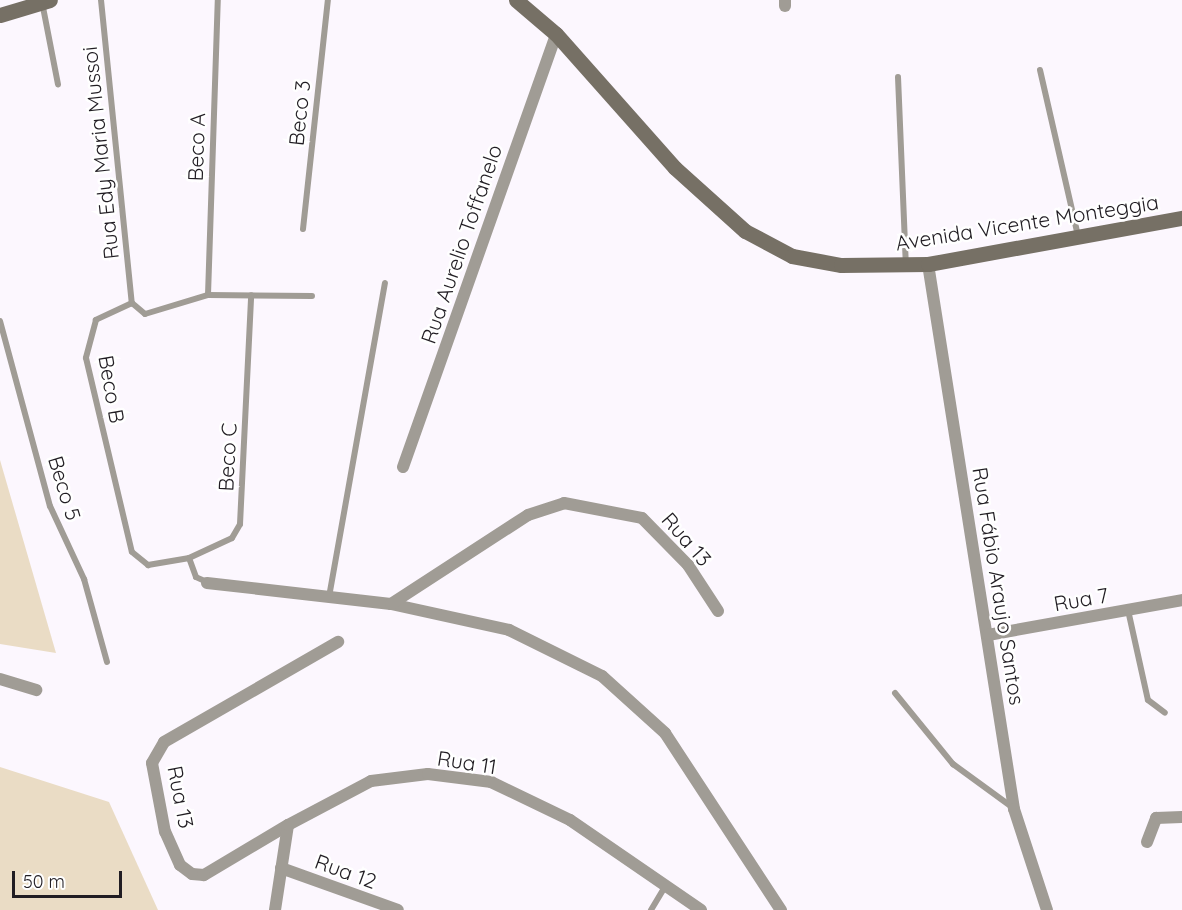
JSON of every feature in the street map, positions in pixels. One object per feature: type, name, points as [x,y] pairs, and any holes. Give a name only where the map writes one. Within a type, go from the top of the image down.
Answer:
[{"type":"main road","points":[[0,7],[16,0]]},
{"type":"main road","name":"Avenida Vicente Monteggia","points":[[516,0],[556,34],[675,168],[745,231],[792,256],[841,266],[928,264],[1182,218]]},
{"type":"main road","points":[[0,15],[46,1]]},
{"type":"street","name":"Rua Aurelio Toffanelo","points":[[403,467],[556,34]]},
{"type":"street","name":"Rua Fábio Araujo Santos","points":[[928,264],[1014,809],[1047,910]]},
{"type":"street","name":"Rua 13","points":[[391,604],[528,514],[564,503],[642,518],[688,565],[718,611]]},
{"type":"street","points":[[207,583],[391,604],[508,630],[602,676],[665,733],[781,910]]},
{"type":"street","name":"Rua 7","points":[[988,635],[1182,600]]},
{"type":"street","name":"Rua 13","points":[[288,825],[204,875],[192,874],[180,865],[165,832],[152,763],[164,742],[338,642]]},
{"type":"street","points":[[0,678],[36,690]]},
{"type":"street","name":"Rua 11","points":[[288,825],[371,780],[428,774],[491,782],[570,820],[702,910]]},
{"type":"street","points":[[1148,842],[1156,818],[1182,817]]},
{"type":"street","points":[[275,910],[288,825]]},
{"type":"street","name":"Rua 12","points":[[281,868],[398,910]]},
{"type":"lane","name":"Rua Edy Maria Mussoi","points":[[101,0],[132,303]]},
{"type":"lane","name":"Beco A","points":[[208,295],[218,0]]},
{"type":"lane","name":"Beco 3","points":[[303,229],[328,0]]},
{"type":"lane","points":[[46,1],[58,84]]},
{"type":"lane","points":[[1041,70],[1078,237]]},
{"type":"lane","points":[[898,77],[906,265]]},
{"type":"lane","points":[[329,597],[385,283]]},
{"type":"lane","points":[[132,303],[145,314],[208,295],[312,297]]},
{"type":"lane","name":"Beco C","points":[[189,558],[232,538],[240,524],[251,295]]},
{"type":"lane","name":"Beco B","points":[[132,303],[96,320],[86,358],[132,552],[148,565],[189,558]]},
{"type":"lane","name":"Beco 5","points":[[0,321],[50,506],[84,579],[107,662]]},
{"type":"lane","points":[[189,558],[196,577],[207,583]]},
{"type":"lane","points":[[1128,610],[1148,700],[1165,713]]},
{"type":"lane","points":[[895,693],[953,764],[1014,809]]},
{"type":"lane","points":[[651,910],[666,885]]},
{"type":"shaded area","points":[[0,460],[56,653],[0,644]]},
{"type":"shaded area","points":[[0,767],[109,802],[158,910],[0,910]]}]
